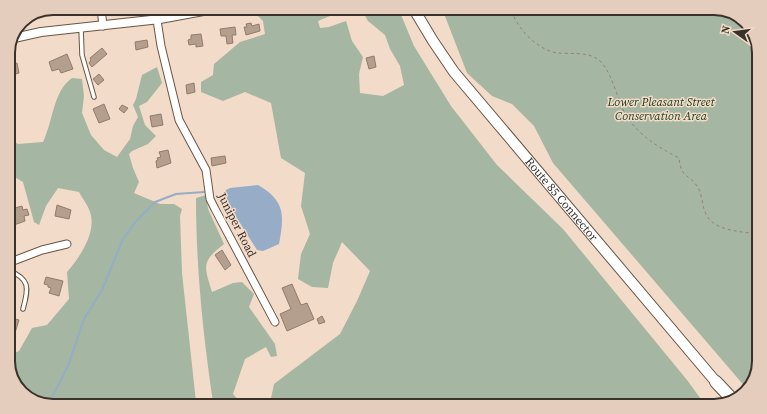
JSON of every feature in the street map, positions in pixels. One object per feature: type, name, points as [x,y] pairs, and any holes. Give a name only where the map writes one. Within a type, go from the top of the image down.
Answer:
[{"type":"highway","name":"Route 85 Connector","points":[[716,382],[729,396]]},
{"type":"highway","name":"Route 85 Connector","points":[[716,382],[726,397]]},
{"type":"main road","name":"Route 85 Connector","points":[[418,15],[433,42],[454,72],[716,382]]},
{"type":"street","points":[[102,15],[103,26]]},
{"type":"street","points":[[19,37],[41,32],[158,20],[183,15]]},
{"type":"street","name":"Juniper Road","points":[[158,20],[161,46],[179,120],[206,170],[210,198],[215,209],[274,322]]},
{"type":"street","points":[[15,260],[42,250],[67,244]]},
{"type":"lane","points":[[81,28],[82,56],[94,97]]},
{"type":"lane","points":[[15,273],[20,275],[25,281],[26,296],[23,309]]},
{"type":"path","points":[[514,15],[520,28],[544,47],[555,52],[596,58],[605,67],[627,116],[643,136],[655,145],[679,158],[680,166],[686,177],[694,182],[699,189],[705,214],[722,228],[752,233]]},
{"type":"green space","points":[[257,15],[331,15],[318,21],[320,28],[329,27],[346,21],[352,41],[363,57],[359,74],[360,93],[383,96],[404,85],[400,66],[390,49],[385,35],[368,21],[365,15],[401,15],[414,46],[451,106],[497,165],[563,229],[701,399],[271,399],[274,384],[340,334],[370,271],[342,242],[333,263],[328,288],[312,287],[298,279],[301,254],[310,234],[301,206],[305,173],[281,158],[271,103],[245,92],[223,101],[201,92],[201,82],[213,75],[214,64],[240,42],[265,34],[263,21]]},
{"type":"green space","name":"Lower Pleasant Street Conservation Area","points":[[445,15],[719,15],[735,21],[746,32],[752,51],[752,366],[748,378],[743,385],[553,163],[534,126],[512,104],[492,96],[467,73]]},
{"type":"green space","points":[[157,67],[162,83],[147,102],[139,106],[145,125],[156,136],[148,144],[132,151],[129,154],[139,182],[134,193],[160,204],[174,204],[182,209],[180,216],[182,273],[196,399],[43,398],[32,393],[21,382],[17,373],[15,353],[19,351],[32,328],[47,325],[69,299],[67,272],[86,244],[92,220],[89,209],[79,192],[58,188],[46,206],[39,225],[34,222],[23,182],[15,177],[15,142],[18,144],[43,142],[54,107],[61,91],[72,78],[82,79],[84,96],[82,113],[91,135],[104,150],[117,157],[130,139],[133,126],[138,117],[133,105],[142,75]]},
{"type":"green space","points":[[206,195],[208,209],[224,244],[211,255],[206,265],[207,276],[212,292],[233,283],[242,282],[254,294],[249,307],[275,344],[277,356],[271,357],[266,347],[245,359],[233,394],[237,399],[213,399],[201,301],[197,250],[196,198]]},
{"type":"water","points":[[258,185],[274,197],[281,210],[282,218],[279,244],[263,251],[257,250],[223,196],[226,190],[230,188]]},
{"type":"building","points":[[251,23],[252,26],[259,24],[260,31],[246,35],[244,27],[247,27],[246,24]]},
{"type":"building","points":[[235,27],[236,35],[232,35],[233,43],[227,44],[226,36],[221,36],[220,29]]},
{"type":"building","points":[[201,34],[203,46],[196,47],[196,44],[189,45],[188,40],[191,39],[191,35]]},
{"type":"building","points":[[147,40],[148,47],[136,50],[135,42]]},
{"type":"building","points":[[102,48],[107,54],[92,67],[89,63],[91,60],[90,58]]},
{"type":"building","points":[[67,54],[73,69],[61,73],[59,69],[52,71],[49,62]]},
{"type":"building","points":[[374,56],[376,67],[369,69],[366,58]]},
{"type":"building","points":[[15,63],[17,63],[19,73],[15,74]]},
{"type":"building","points":[[99,74],[104,80],[98,85],[93,79]]},
{"type":"building","points":[[194,83],[195,92],[187,94],[186,85]]},
{"type":"building","points":[[104,104],[110,119],[99,123],[93,109]]},
{"type":"building","points":[[122,105],[128,108],[124,113],[119,109]]},
{"type":"building","points":[[161,114],[163,125],[152,127],[150,116]]},
{"type":"building","points":[[168,150],[171,163],[157,168],[157,158],[161,157],[159,152]]},
{"type":"building","points":[[225,156],[226,163],[212,166],[211,158]]},
{"type":"building","points":[[57,205],[71,210],[69,219],[55,216]]},
{"type":"building","points":[[22,206],[23,210],[27,209],[29,215],[24,216],[25,221],[15,225],[15,208]]},
{"type":"building","points":[[222,250],[231,265],[225,270],[215,255]]},
{"type":"building","points":[[46,277],[63,281],[59,296],[49,293],[51,288],[44,284]]},
{"type":"building","points":[[292,284],[301,305],[307,303],[314,319],[287,331],[280,314],[291,309],[282,288]]},
{"type":"building","points":[[322,316],[325,322],[319,324],[317,319]]},
{"type":"building","points":[[15,319],[19,320],[15,333]]},
{"type":"waterway","points":[[51,399],[68,366],[84,319],[102,290],[123,239],[137,220],[155,202],[176,194],[204,192]]},
{"type":"waterway","points":[[217,196],[223,199]]}]
